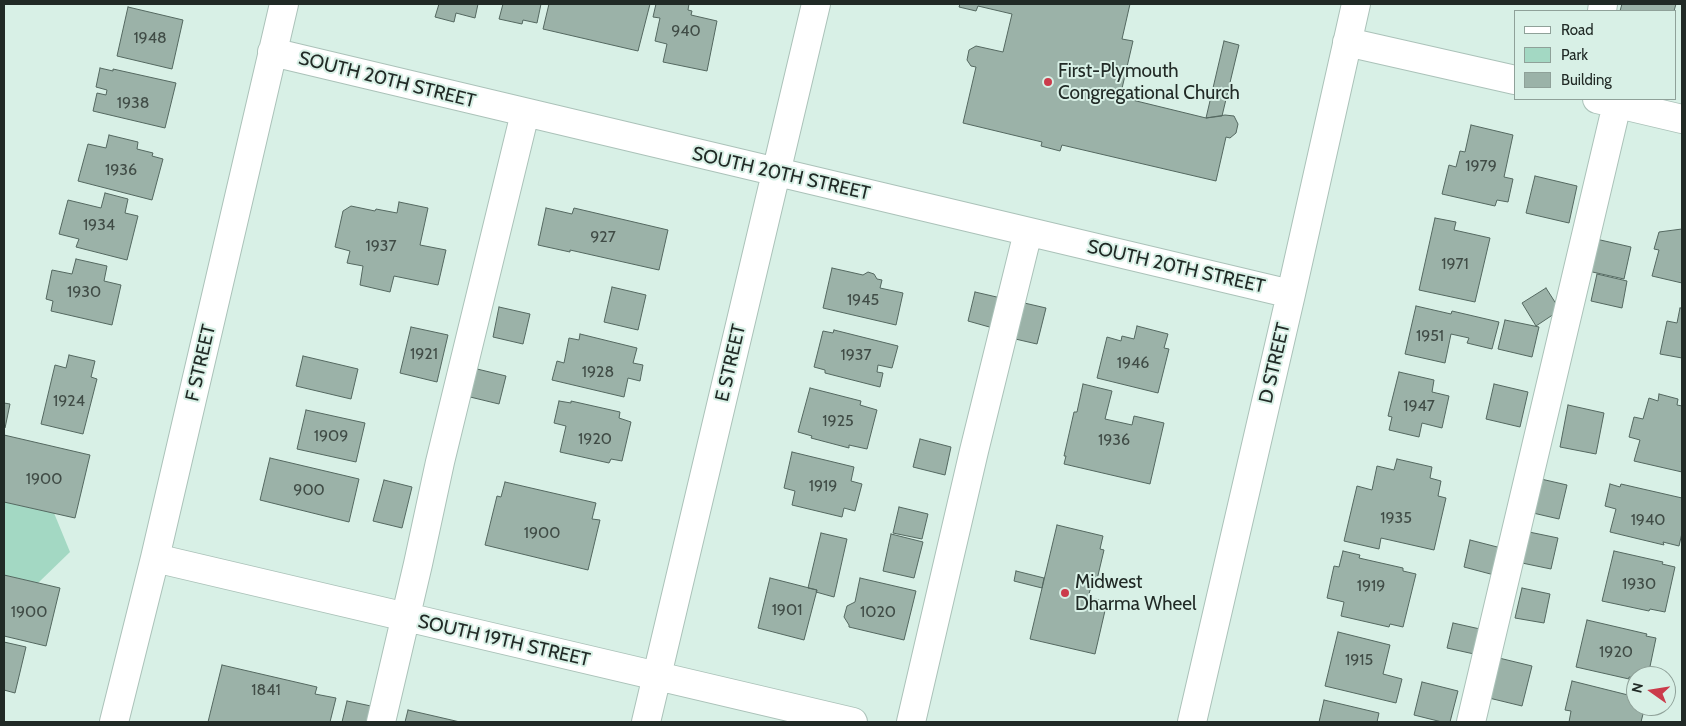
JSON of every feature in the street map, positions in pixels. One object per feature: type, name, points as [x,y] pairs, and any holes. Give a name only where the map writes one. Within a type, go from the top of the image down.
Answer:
[{"type":"street","name":"F STREET","points":[[114,722],[155,558],[284,4]]},
{"type":"street","name":"E STREET","points":[[646,722],[816,4]]},
{"type":"street","name":"D STREET","points":[[1192,722],[1356,4]]},
{"type":"street","points":[[1347,42],[1514,80]]},
{"type":"street","name":"SOUTH 20TH STREET","points":[[272,52],[1291,294]]},
{"type":"street","points":[[1470,722],[1607,101],[1682,119]]},
{"type":"street","points":[[381,722],[442,452],[525,113]]},
{"type":"street","points":[[911,722],[1028,232]]},
{"type":"street","name":"SOUTH 19TH STREET","points":[[155,558],[853,722]]},
{"type":"green space","points":[[4,502],[54,513],[70,552],[38,583],[4,575]]},
{"type":"building","points":[[439,4],[478,4],[475,18],[456,13],[454,22],[435,17]]},
{"type":"building","points":[[503,4],[541,4],[537,23],[523,20],[522,24],[499,19]]},
{"type":"building","points":[[549,4],[650,4],[638,51],[543,29]]},
{"type":"building","points":[[656,4],[689,4],[688,10],[692,11],[691,15],[717,21],[707,71],[663,62],[667,44],[655,41],[660,18],[653,17]]},
{"type":"building","name":"First-Plymouth Congregational Church","points":[[960,4],[1130,4],[1122,39],[1133,41],[1120,97],[1206,118],[1225,115],[1234,116],[1238,124],[1236,133],[1230,138],[1226,137],[1216,181],[1062,145],[1060,151],[1041,146],[1042,142],[963,123],[976,67],[971,66],[967,60],[969,50],[976,46],[1003,52],[1012,14],[978,6],[976,11],[959,7]]},
{"type":"building","points":[[1622,4],[1676,4],[1674,10],[1620,10]]},
{"type":"building","points":[[128,7],[183,20],[172,69],[117,56]]},
{"type":"building","points":[[1224,41],[1239,45],[1222,116],[1206,118]]},
{"type":"building","points":[[100,68],[113,71],[113,69],[176,83],[165,128],[93,111],[97,93],[106,95],[107,90],[96,87]]},
{"type":"building","points":[[1471,125],[1513,135],[1504,177],[1513,179],[1508,202],[1497,200],[1495,206],[1442,194],[1449,165],[1456,167],[1460,151],[1465,152]]},
{"type":"building","points":[[109,135],[138,142],[137,149],[153,153],[152,156],[163,159],[152,200],[78,181],[88,144],[106,148]]},
{"type":"building","points":[[1535,176],[1577,186],[1569,223],[1526,213]]},
{"type":"building","points":[[105,193],[128,199],[125,213],[138,216],[127,260],[76,247],[79,239],[59,234],[68,200],[101,208]]},
{"type":"building","points":[[399,202],[428,208],[420,245],[446,250],[438,285],[394,276],[390,292],[360,285],[363,266],[347,263],[350,251],[335,247],[343,211],[351,206],[397,213]]},
{"type":"building","points":[[546,208],[572,214],[574,208],[668,230],[659,270],[570,250],[570,252],[538,245]]},
{"type":"building","points":[[1435,218],[1456,222],[1454,230],[1490,238],[1475,302],[1419,290]]},
{"type":"building","points":[[1682,229],[1682,283],[1652,276],[1659,250],[1654,249],[1659,232]]},
{"type":"building","points":[[1596,239],[1631,247],[1624,279],[1588,271]]},
{"type":"building","points":[[76,259],[107,266],[104,281],[121,285],[112,325],[51,311],[53,301],[46,299],[52,270],[72,274]]},
{"type":"building","points":[[832,268],[863,275],[868,272],[874,274],[877,279],[882,280],[880,288],[903,293],[896,325],[823,308]]},
{"type":"building","points":[[1597,274],[1627,281],[1622,308],[1591,301]]},
{"type":"building","points":[[612,287],[646,295],[638,330],[604,322]]},
{"type":"building","points":[[1546,288],[1560,310],[1536,326],[1522,303]]},
{"type":"building","points":[[975,292],[1001,298],[993,328],[968,321]]},
{"type":"building","points":[[1020,302],[1046,308],[1037,344],[1011,338]]},
{"type":"building","points":[[1416,306],[1451,314],[1452,311],[1499,322],[1492,349],[1467,343],[1469,338],[1451,334],[1445,363],[1405,354]]},
{"type":"building","points":[[499,307],[530,314],[523,344],[493,337]]},
{"type":"building","points":[[1680,308],[1682,308],[1682,358],[1660,354],[1667,321],[1677,323]]},
{"type":"building","points":[[1505,320],[1539,327],[1532,357],[1498,349]]},
{"type":"building","points":[[1137,326],[1168,334],[1164,348],[1169,349],[1158,393],[1097,378],[1107,337],[1121,341],[1122,336],[1134,339]]},
{"type":"building","points":[[411,327],[448,335],[437,382],[400,373]]},
{"type":"building","points":[[834,330],[898,346],[892,368],[878,365],[877,372],[883,373],[880,387],[825,373],[825,370],[814,367],[823,331],[833,333]]},
{"type":"building","points":[[580,334],[637,348],[633,363],[643,365],[640,381],[628,378],[624,397],[552,380],[557,361],[564,363],[569,338],[579,340]]},
{"type":"building","points":[[69,355],[95,361],[91,377],[97,379],[83,434],[41,424],[55,365],[66,368]]},
{"type":"building","points":[[303,356],[358,369],[351,399],[296,386]]},
{"type":"building","points":[[473,368],[506,376],[499,404],[466,396]]},
{"type":"building","points":[[1399,372],[1434,380],[1432,392],[1449,396],[1442,428],[1422,423],[1419,437],[1389,430],[1392,417],[1388,416]]},
{"type":"building","points":[[1083,384],[1112,391],[1105,419],[1132,425],[1134,416],[1164,423],[1150,484],[1064,464],[1066,456],[1064,456],[1074,412],[1077,412]]},
{"type":"building","points":[[1494,384],[1528,392],[1520,427],[1486,419]]},
{"type":"building","points":[[810,388],[861,401],[860,405],[877,410],[867,449],[849,445],[849,448],[811,438],[812,436],[798,432]]},
{"type":"building","points":[[1659,394],[1678,399],[1677,405],[1682,406],[1682,472],[1634,461],[1640,440],[1629,437],[1634,417],[1643,419],[1649,398],[1658,401]]},
{"type":"building","points":[[559,401],[571,403],[571,401],[620,412],[619,418],[631,422],[622,461],[611,459],[609,463],[560,452],[566,426],[554,423]]},
{"type":"building","points":[[4,403],[10,404],[5,428],[4,427]]},
{"type":"building","points":[[1568,405],[1604,413],[1596,454],[1560,447]]},
{"type":"building","points":[[306,410],[365,423],[356,462],[297,449]]},
{"type":"building","points":[[4,435],[90,455],[75,518],[4,502]]},
{"type":"building","points":[[920,439],[951,447],[945,475],[913,467]]},
{"type":"building","points":[[792,452],[854,467],[851,481],[862,484],[855,511],[844,508],[842,517],[792,505],[795,491],[784,488]]},
{"type":"building","points":[[270,458],[359,479],[349,522],[260,500]]},
{"type":"building","points":[[1397,459],[1432,467],[1430,478],[1441,481],[1438,496],[1446,498],[1434,550],[1381,538],[1379,549],[1344,541],[1357,486],[1372,490],[1377,466],[1394,470]]},
{"type":"building","points":[[1541,479],[1567,485],[1559,519],[1533,513]]},
{"type":"building","points":[[384,480],[412,487],[402,528],[373,521]]},
{"type":"building","points":[[505,482],[596,503],[592,519],[600,520],[588,570],[485,545],[497,496],[501,497]]},
{"type":"building","points":[[1610,484],[1620,487],[1621,484],[1682,498],[1682,533],[1679,546],[1663,542],[1664,545],[1610,532],[1616,509],[1605,506]]},
{"type":"building","points":[[899,507],[928,514],[922,539],[893,533]]},
{"type":"building","name":"Midwest Dharma Wheel","points":[[1057,525],[1103,536],[1100,549],[1104,550],[1095,588],[1091,587],[1088,597],[1107,602],[1095,654],[1030,639]]},
{"type":"building","points":[[1529,532],[1558,538],[1551,569],[1522,563]]},
{"type":"building","points":[[821,533],[847,539],[834,597],[808,588]]},
{"type":"building","points":[[891,534],[923,542],[914,578],[883,571]]},
{"type":"building","points":[[1470,540],[1505,549],[1498,576],[1464,567]]},
{"type":"building","points":[[1343,551],[1360,555],[1359,558],[1403,568],[1403,571],[1416,574],[1403,627],[1390,624],[1389,627],[1341,616],[1344,602],[1327,598],[1334,566],[1339,567]]},
{"type":"building","points":[[1614,551],[1663,562],[1662,564],[1675,567],[1665,612],[1650,609],[1649,611],[1602,601]]},
{"type":"building","points":[[1016,571],[1044,578],[1042,588],[1014,581]]},
{"type":"building","points":[[4,575],[60,588],[46,646],[4,636]]},
{"type":"building","points":[[770,578],[817,590],[804,640],[758,628]]},
{"type":"building","points":[[860,578],[916,591],[904,640],[849,627],[844,617],[847,606],[855,602]]},
{"type":"building","points":[[1522,588],[1550,594],[1544,623],[1515,618]]},
{"type":"building","points":[[1587,620],[1647,634],[1646,636],[1656,638],[1650,666],[1626,666],[1626,678],[1576,667]]},
{"type":"building","points":[[1453,623],[1480,629],[1474,654],[1447,648]]},
{"type":"building","points":[[1338,632],[1390,645],[1383,674],[1402,679],[1396,703],[1325,686]]},
{"type":"building","points":[[4,642],[26,647],[15,693],[4,690]]},
{"type":"building","points":[[1499,658],[1532,666],[1522,706],[1489,698]]},
{"type":"building","points":[[222,665],[317,687],[315,694],[336,698],[330,722],[208,722]]},
{"type":"building","points":[[1572,681],[1626,694],[1626,716],[1642,716],[1641,722],[1569,722],[1571,711],[1565,710]]},
{"type":"building","points":[[1422,682],[1458,691],[1450,722],[1442,722],[1414,715]]},
{"type":"building","points":[[1324,700],[1379,713],[1377,722],[1319,722]]},
{"type":"building","points":[[347,701],[371,706],[367,722],[342,722]]},
{"type":"building","points":[[408,710],[460,722],[405,722]]},
{"type":"place","name":"First-Plymouth Congregational Church","points":[[1048,82]]},
{"type":"place","name":"Midwest Dharma Wheel","points":[[1065,593]]}]
